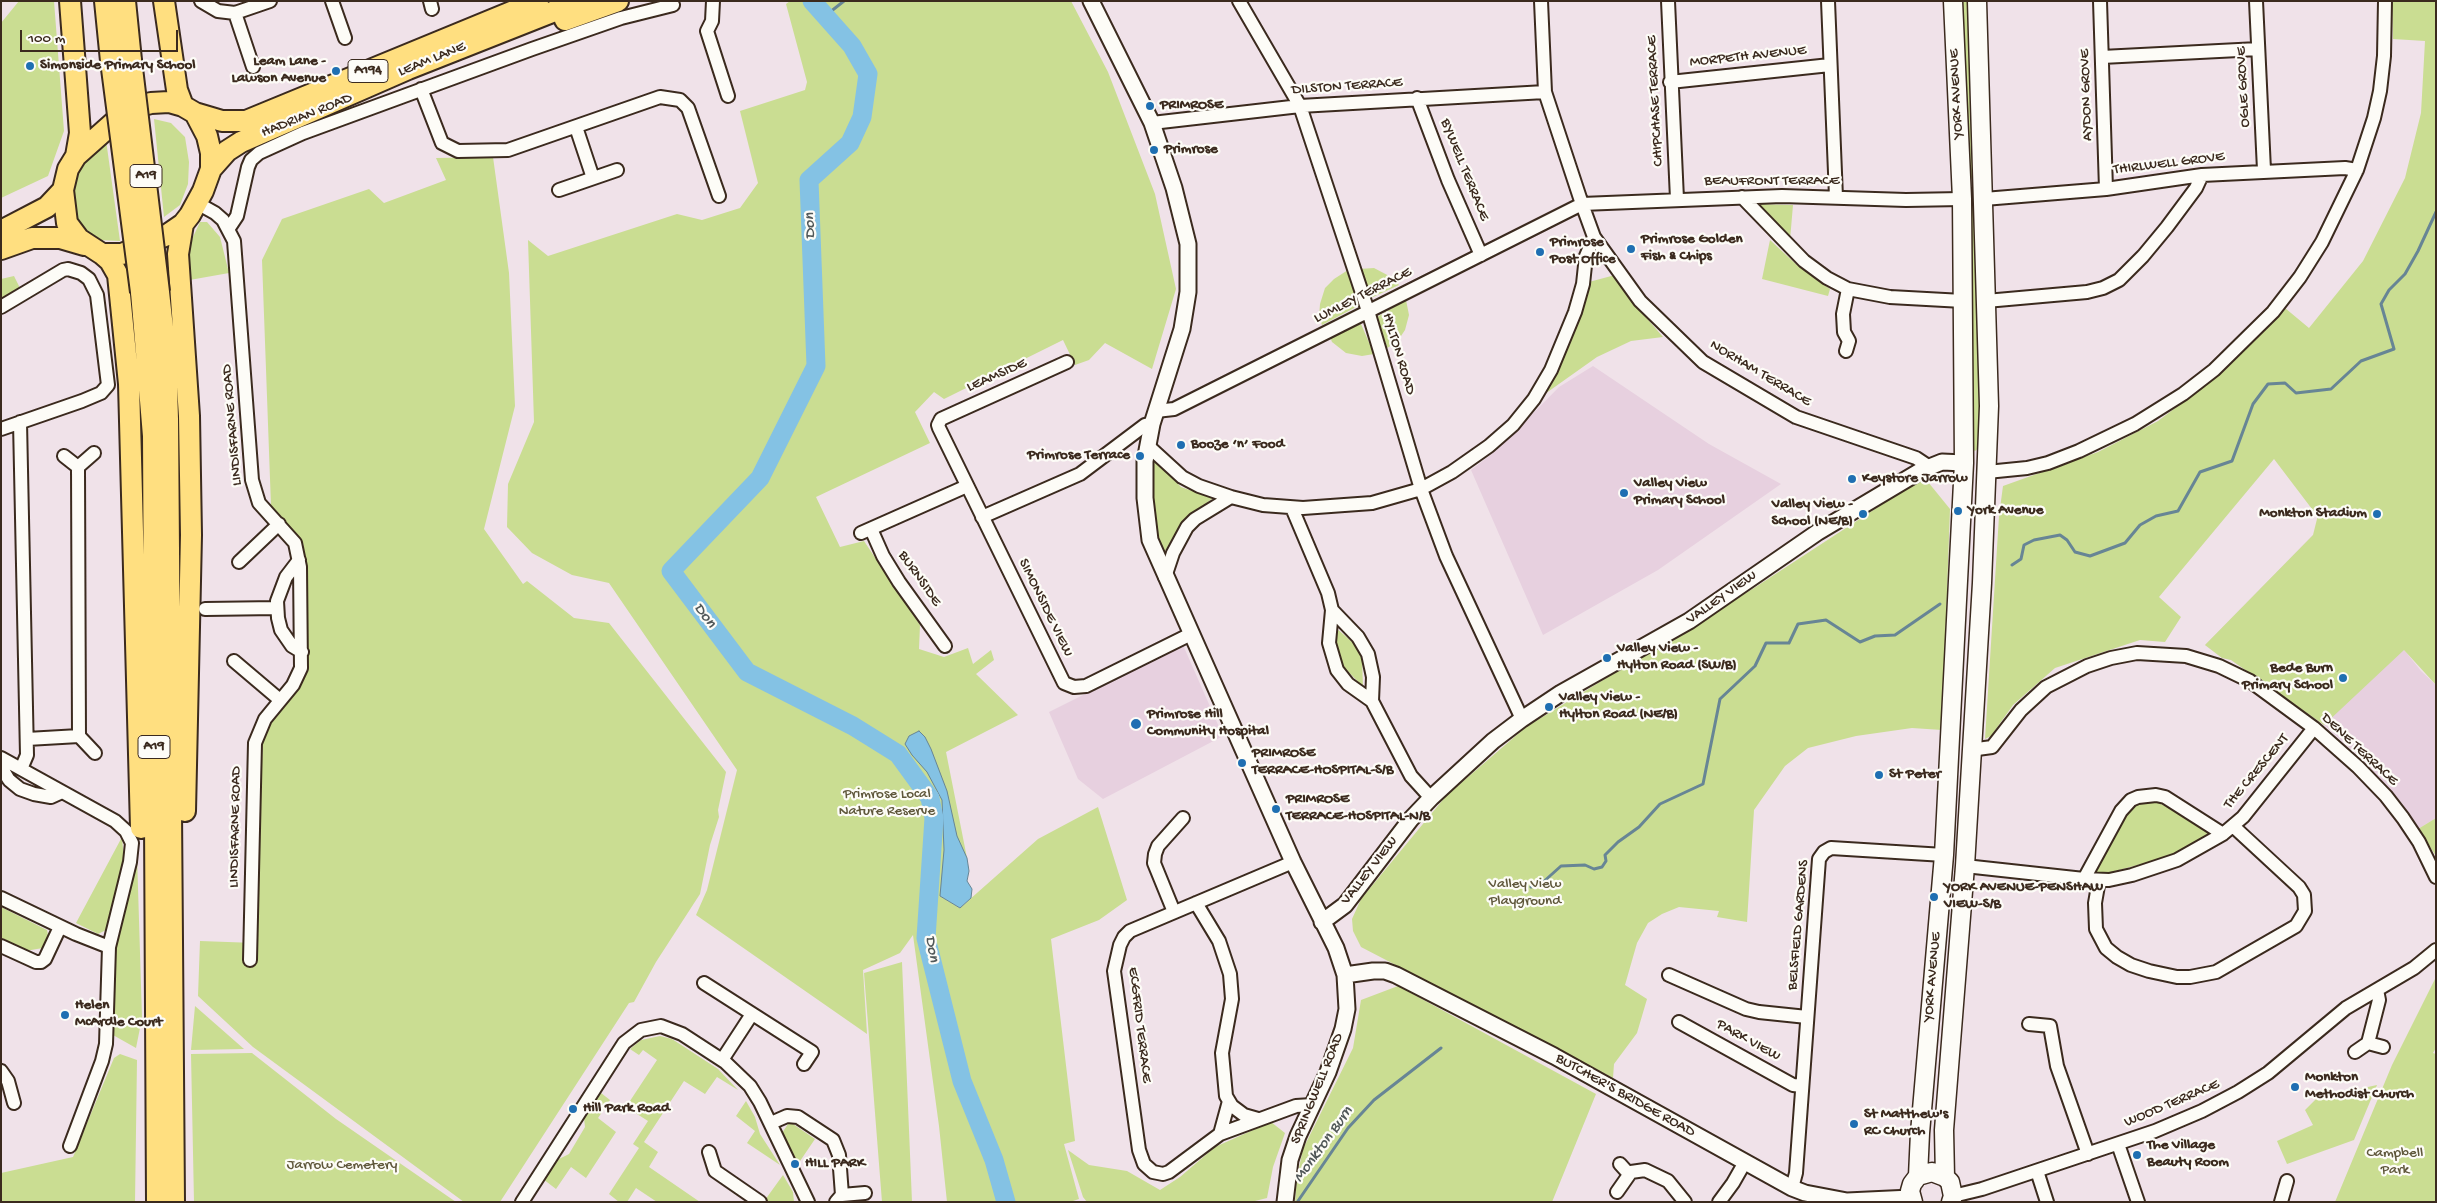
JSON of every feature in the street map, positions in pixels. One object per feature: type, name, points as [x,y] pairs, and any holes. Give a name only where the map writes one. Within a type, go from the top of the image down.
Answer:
[{"type":"highway","points":[[70,1],[80,133],[76,156]]},
{"type":"highway","name":"A19","points":[[105,1],[111,61],[150,292]]},
{"type":"highway","name":"A19","points":[[125,1],[150,292],[164,1100],[174,1202]]},
{"type":"highway","points":[[164,1],[177,90],[189,110]]},
{"type":"highway","name":"LEAM LANE","points":[[189,110],[222,121],[246,120],[538,1]]},
{"type":"highway","name":"LEAM LANE","points":[[211,169],[234,145],[408,69],[580,1]]},
{"type":"highway","points":[[408,69],[525,33],[618,1]]},
{"type":"highway","name":"A194","points":[[1,249],[21,240],[42,237],[60,238],[95,250],[122,254],[167,234],[183,224],[198,203],[211,169],[209,142],[189,110],[168,102],[151,103],[136,107],[121,116],[76,156],[68,170],[63,190],[67,223],[71,231],[95,250]]},
{"type":"highway","name":"A194","points":[[1,231],[47,207],[63,190]]},
{"type":"highway","points":[[164,1100],[182,982],[190,536],[189,416],[178,254],[183,224]]},
{"type":"highway","points":[[95,250],[110,261],[118,275],[129,384],[138,744],[149,1023],[164,1100]]},
{"type":"highway","name":"A19","points":[[157,1202],[164,1100]]},
{"type":"main road","name":"YORK AVENUE","points":[[1912,1200],[1912,1184],[1918,1176],[1920,1132],[1944,855],[1964,463],[1961,193],[1953,1]]},
{"type":"main road","name":"YORK AVENUE","points":[[1952,1199],[1950,1182],[1946,1177],[1944,1130],[1965,866],[1989,406],[1984,193],[1976,1]]},
{"type":"main road","points":[[1961,193],[1984,193]]},
{"type":"main road","points":[[1964,463],[1987,472]]},
{"type":"main road","points":[[1949,748],[1970,750]]},
{"type":"main road","points":[[1944,855],[1965,866]]},
{"type":"main road","points":[[1918,1176],[1932,1172],[1946,1177]]},
{"type":"street","points":[[205,4],[226,13],[235,13],[270,1]]},
{"type":"street","points":[[332,1],[345,38]]},
{"type":"street","points":[[713,1],[713,16],[707,31],[728,96]]},
{"type":"street","points":[[1091,1],[1152,123],[1172,180],[1188,244],[1190,272],[1182,329],[1154,418],[1148,445],[1145,476],[1147,522],[1150,540],[1294,864]]},
{"type":"street","name":"HYLTON ROAD","points":[[1239,1],[1300,106],[1368,311],[1421,488],[1446,556],[1522,719]]},
{"type":"street","name":"NORHAM TERRACE","points":[[1541,1],[1545,92],[1594,237],[1640,301],[1703,362],[1796,417],[1916,458],[1928,466]]},
{"type":"street","name":"CHIPCHASE TERRACE","points":[[1668,1],[1670,82],[1677,199]]},
{"type":"street","points":[[1828,1],[1836,197]]},
{"type":"street","name":"AYDON GROVE","points":[[2100,1],[2106,189]]},
{"type":"street","name":"OGLE GROVE","points":[[2256,1],[2264,170]]},
{"type":"street","points":[[1987,472],[2028,468],[2079,451],[2136,424],[2183,394],[2214,370],[2274,312],[2300,276],[2326,234],[2357,170],[2374,118],[2380,91],[2384,56],[2385,1]]},
{"type":"street","name":"HADRIAN ROAD","points":[[229,228],[237,216],[248,167],[251,160],[259,153],[303,133],[620,18],[673,5]]},
{"type":"street","points":[[235,13],[253,67]]},
{"type":"street","points":[[2102,57],[2258,49]]},
{"type":"street","name":"MORPETH AVENUE","points":[[1670,82],[1830,65]]},
{"type":"street","points":[[421,90],[439,138],[442,143],[452,150],[508,150],[660,97],[680,100],[688,108],[719,196]]},
{"type":"street","name":"DILSTON TERRACE","points":[[1152,123],[1300,106],[1545,92]]},
{"type":"street","name":"BYWELL TERRACE","points":[[1417,98],[1448,180],[1481,254]]},
{"type":"street","points":[[576,126],[593,178]]},
{"type":"street","name":"THIRLWELL GROVE","points":[[1984,193],[2106,189],[2202,175],[2264,170],[2345,168],[2357,170]]},
{"type":"street","points":[[559,190],[617,170]]},
{"type":"street","points":[[1986,301],[2087,292],[2104,288],[2119,280],[2143,256],[2167,227],[2196,188],[2202,175]]},
{"type":"street","name":"BEAUFRONT TERRACE","points":[[1582,204],[1742,197],[1836,197],[1906,200],[1961,193]]},
{"type":"street","points":[[1742,197],[1804,261],[1826,278],[1848,289],[1890,297],[1963,301]]},
{"type":"street","name":"LINDISFARNE ROAD","points":[[198,203],[215,213],[229,228],[236,252],[252,480],[260,503],[295,543],[299,560],[301,668],[298,677],[265,719],[255,743],[250,960]]},
{"type":"street","name":"LUMLEY TERRACE","points":[[982,517],[1080,474],[1154,418],[1582,204]]},
{"type":"street","points":[[1148,445],[1182,477],[1199,486],[1232,498],[1263,505],[1292,508],[1372,503],[1421,488],[1452,472],[1489,446],[1513,425],[1530,405],[1551,370],[1575,312],[1583,284],[1586,256],[1594,237]]},
{"type":"street","points":[[1,307],[63,270],[68,269],[82,273],[90,279],[97,295],[108,379],[108,385],[101,393],[1,429]]},
{"type":"street","points":[[1846,351],[1849,341],[1844,332],[1843,314],[1848,289]]},
{"type":"street","name":"LEAMSIDE","points":[[940,420],[1068,362]]},
{"type":"street","name":"SIMONSIDE VIEW","points":[[940,420],[939,428],[1059,674],[1068,686],[1080,688],[1086,686],[1191,634]]},
{"type":"street","points":[[20,422],[27,739],[27,755],[21,770]]},
{"type":"street","points":[[94,453],[78,467],[79,736],[95,753]]},
{"type":"street","points":[[64,456],[78,467]]},
{"type":"street","name":"VALLEY VIEW","points":[[1322,922],[1345,905],[1411,819],[1431,798],[1493,741],[1522,719],[1561,693],[1688,621],[1818,532],[1928,466],[1942,462],[1964,463]]},
{"type":"street","name":"BURNSIDE","points":[[945,646],[899,582],[866,531],[967,486]]},
{"type":"street","points":[[1165,577],[1173,553],[1187,527],[1195,519],[1232,498]]},
{"type":"street","points":[[1292,508],[1328,593],[1332,610],[1329,643],[1336,670],[1348,684],[1372,701],[1411,776],[1431,798]]},
{"type":"street","points":[[239,562],[279,524]]},
{"type":"street","points":[[299,560],[286,577],[280,590],[277,608],[278,618],[286,638],[302,652]]},
{"type":"street","points":[[205,609],[277,608]]},
{"type":"street","points":[[1332,610],[1358,637],[1368,654],[1373,677],[1372,701]]},
{"type":"street","name":"DENE TERRACE","points":[[1970,750],[1992,747],[2025,705],[2053,683],[2087,666],[2111,658],[2137,653],[2186,656],[2219,666],[2250,681],[2314,728],[2358,767],[2386,796],[2419,842],[2436,877]]},
{"type":"street","points":[[234,661],[280,700]]},
{"type":"street","name":"THE CRESCENT","points":[[1965,866],[2084,880],[2099,880],[2132,875],[2177,860],[2228,830],[2254,804],[2314,728]]},
{"type":"street","points":[[27,739],[79,736]]},
{"type":"street","points":[[1,759],[115,821],[130,836],[131,853],[110,947],[104,1053],[70,1146]]},
{"type":"street","points":[[1,759],[3,770],[9,780],[20,789],[51,797],[62,792]]},
{"type":"street","points":[[2084,880],[2121,811],[2131,800],[2138,796],[2156,795],[2165,797],[2228,830],[2299,887],[2304,895],[2305,911],[2296,926],[2216,972],[2197,976],[2177,977],[2130,965],[2106,948],[2096,928],[2095,903],[2099,880]]},
{"type":"street","points":[[1174,912],[1154,863],[1158,846],[1183,818]]},
{"type":"street","name":"BELSFIELD GARDENS","points":[[1792,1188],[1796,1173],[1819,859],[1824,852],[1831,848],[1944,855]]},
{"type":"street","name":"ECGFRID TERRACE","points":[[1220,1134],[1169,1172],[1163,1174],[1148,1169],[1142,1159],[1138,1145],[1115,964],[1120,945],[1127,934],[1174,912],[1294,864]]},
{"type":"street","name":"SPRINGWELL ROAD","points":[[1285,1202],[1290,1160],[1312,1105],[1328,1072],[1343,1029],[1346,1009],[1345,975],[1339,954],[1294,864]]},
{"type":"street","points":[[1,898],[60,927],[110,947]]},
{"type":"street","points":[[1196,903],[1220,941],[1230,974],[1232,999],[1224,1040],[1222,1066],[1226,1096],[1244,1115],[1258,1119]]},
{"type":"street","points":[[1,946],[36,962],[41,962],[60,927]]},
{"type":"street","name":"WOOD TERRACE","points":[[1952,1199],[2118,1144],[2202,1112],[2238,1092],[2283,1062],[2346,1008],[2414,968],[2436,950]]},
{"type":"street","name":"BUTCHER'S BRIDGE ROAD","points":[[1345,975],[1373,970],[1385,971],[1396,975],[1554,1056],[1792,1188],[1820,1197],[1847,1201],[1912,1200]]},
{"type":"street","points":[[1669,975],[1746,1009],[1807,1016]]},
{"type":"street","points":[[704,983],[812,1052],[804,1064]]},
{"type":"street","points":[[2355,1052],[2368,1043],[2379,1000],[2377,990]]},
{"type":"street","points":[[722,1060],[752,1014]]},
{"type":"street","name":"PARK VIEW","points":[[1679,1022],[1794,1085],[1802,1086]]},
{"type":"street","points":[[2029,1024],[2050,1026],[2056,1066],[2088,1154]]},
{"type":"street","points":[[522,1202],[624,1043],[632,1036],[651,1027],[672,1029],[722,1060],[740,1074],[750,1086],[808,1202]]},
{"type":"street","points":[[2368,1043],[2383,1047]]},
{"type":"street","points":[[1,1071],[8,1081],[14,1103]]},
{"type":"street","points":[[1220,1134],[1229,1101]]},
{"type":"street","points":[[1220,1134],[1296,1106],[1312,1105]]},
{"type":"street","points":[[770,1124],[787,1116],[798,1117],[833,1140],[839,1155],[839,1198],[865,1193]]},
{"type":"street","points":[[2118,1144],[2138,1202]]},
{"type":"street","points":[[709,1152],[715,1171],[760,1202]]},
{"type":"street","points":[[1719,1202],[1745,1162]]},
{"type":"street","points":[[1617,1192],[1625,1169],[1645,1170],[1662,1176],[1685,1202]]},
{"type":"street","points":[[2037,1171],[2047,1202]]},
{"type":"street","points":[[2281,1202],[2287,1181]]},
{"type":"shaded area","name":"Valley View Primary School","points":[[1593,366],[1709,444],[1781,484],[1658,570],[1543,635],[1471,470],[1497,450],[1559,387]]},
{"type":"shaded area","name":"Bede Burn Primary School","points":[[2313,535],[2421,671],[2436,685],[2436,818],[2418,829],[2402,803],[2361,758],[2324,725],[2231,660],[2222,658],[2205,645]]},
{"type":"shaded area","name":"Primrose Hill Community Hospital","points":[[1183,645],[1223,736],[1103,799],[1078,779],[1049,712]]},
{"type":"green space","name":"Simonside Primary School","points":[[19,1],[54,1],[64,131],[48,176],[1,198],[1,23]]},
{"type":"green space","name":"Primrose Local Nature Reserve","points":[[790,1],[1071,1],[1108,72],[1155,194],[1176,289],[1152,369],[1105,343],[1089,360],[1075,365],[1063,340],[944,399],[934,392],[915,412],[930,443],[816,497],[840,547],[864,541],[920,625],[919,649],[944,657],[968,648],[973,664],[991,650],[994,660],[976,674],[1018,715],[946,752],[967,858],[940,896],[960,908],[1038,839],[1098,807],[1127,900],[1099,920],[1051,939],[1075,1141],[1064,1144],[1079,1199],[1070,1202],[947,1202],[939,1126],[913,935],[900,953],[863,970],[867,1034],[696,915],[707,890],[737,770],[609,583],[572,575],[532,553],[507,527],[508,484],[534,422],[528,240],[548,256],[677,214],[702,220],[740,208],[758,183],[740,111],[805,90],[807,82],[786,4]]},
{"type":"green space","points":[[1959,1],[1969,1],[1976,176],[1972,179],[1968,175]]},
{"type":"green space","points":[[2392,1],[2436,1],[2436,685],[2404,650],[2324,725],[2231,660],[2222,658],[2205,645],[2313,535],[2321,503],[2315,513],[2274,459],[2159,597],[2181,617],[2165,642],[2140,640],[2055,668],[2013,705],[1991,736],[1985,739],[1999,516],[2003,486],[2098,452],[2158,421],[2224,371],[2285,308],[2309,328],[2363,261],[2405,178],[2421,113],[2425,41],[2393,39]]},
{"type":"green space","points":[[154,119],[171,123],[185,137],[189,162],[188,184],[180,205],[164,217]]},
{"type":"green space","points":[[106,140],[120,241],[98,240],[80,224],[74,208],[73,184],[85,161]]},
{"type":"green space","points":[[493,157],[509,273],[515,406],[484,529],[523,584],[527,581],[574,618],[609,623],[726,772],[718,810],[719,817],[710,845],[700,894],[656,962],[634,1002],[629,1003],[500,1202],[464,1202],[253,1047],[198,996],[200,941],[255,943],[263,734],[306,669],[307,569],[303,543],[271,506],[262,260],[282,219],[369,189],[384,203],[446,180],[436,158]]},
{"type":"green space","points":[[1972,196],[1978,200],[1980,447],[1975,451],[1970,447],[1968,200]]},
{"type":"green space","points":[[1756,204],[1793,205],[1790,240]]},
{"type":"green space","points":[[200,222],[207,222],[220,237],[229,273],[184,281],[186,252]]},
{"type":"green space","points":[[1770,240],[1798,266],[1830,289],[1828,296],[1762,279]]},
{"type":"green space","points":[[1374,268],[1393,278],[1399,285],[1371,298],[1359,269]]},
{"type":"green space","points":[[1348,270],[1358,306],[1322,325],[1319,317],[1320,304],[1325,288],[1334,279]]},
{"type":"green space","points":[[1615,275],[1638,308],[1663,337],[1631,341],[1597,357],[1542,396],[1589,282]]},
{"type":"green space","points":[[14,276],[21,290],[1,302],[1,279]]},
{"type":"green space","points":[[1406,300],[1409,315],[1405,330],[1397,342],[1387,348],[1377,317]]},
{"type":"green space","points":[[1361,324],[1374,354],[1362,356],[1346,353],[1332,342],[1330,337]]},
{"type":"green space","points":[[1152,457],[1181,487],[1213,498],[1187,518],[1164,553],[1157,542],[1151,490]]},
{"type":"green space","name":"Valley View Playground","points":[[1924,477],[1950,509],[1942,730],[1912,728],[1856,736],[1808,748],[1785,766],[1754,810],[1747,922],[1717,917],[1719,911],[1679,907],[1662,914],[1648,923],[1637,943],[1625,985],[1647,999],[1637,1033],[1614,1064],[1613,1078],[1361,947],[1353,931],[1352,919],[1361,899],[1446,796],[1526,727],[1754,588]]},
{"type":"green space","points":[[1336,628],[1358,647],[1362,659],[1363,687],[1341,664],[1335,646]]},
{"type":"green space","points":[[2141,802],[2159,803],[2209,828],[2210,833],[2168,857],[2100,875],[2095,873],[2119,825],[2133,805]]},
{"type":"green space","points":[[2436,818],[2436,856],[2418,829]]},
{"type":"green space","points":[[122,837],[124,860],[106,930],[98,934],[76,923]]},
{"type":"green space","points":[[137,855],[142,1018],[136,1048],[113,1035],[112,1027],[115,941]]},
{"type":"green space","points":[[1,907],[47,930],[48,935],[43,948],[25,951],[1,939]]},
{"type":"green space","points":[[902,962],[912,1202],[882,1202],[864,973]]},
{"type":"green space","name":"Campbell Park","points":[[2436,977],[2436,1048],[2433,1053],[2436,1054],[2436,1202],[2335,1202],[2392,1065]]},
{"type":"green space","points":[[1398,986],[1596,1094],[1552,1202],[1295,1202],[1297,1177],[1303,1149],[1353,1048],[1361,1000]]},
{"type":"green space","points":[[195,1006],[244,1049],[191,1050]]},
{"type":"green space","points":[[660,1036],[672,1039],[718,1069],[738,1090],[717,1077],[705,1094],[684,1081],[644,1142],[658,1152],[649,1167],[700,1202],[657,1202],[636,1188],[627,1202],[619,1202],[609,1194],[639,1148],[633,1144],[648,1121],[626,1107],[657,1060],[643,1050],[639,1055],[630,1049],[641,1040]]},
{"type":"green space","name":"Jarrow Cemetery","points":[[252,1053],[336,1119],[456,1202],[194,1202],[191,1054]]},
{"type":"green space","points":[[120,1054],[137,1060],[135,1202],[1,1202],[1,1173],[73,1157],[114,1058]]},
{"type":"green space","points":[[2377,1085],[2354,1140],[2287,1164],[2277,1141],[2313,1125],[2305,1110],[2317,1098]]},
{"type":"green space","points":[[601,1093],[610,1100],[598,1118],[616,1132],[586,1178],[571,1167],[556,1189],[543,1179],[559,1159],[569,1154],[585,1127],[584,1118]]},
{"type":"green space","points":[[746,1101],[755,1117],[760,1134],[780,1165],[747,1143],[755,1131],[736,1116]]},
{"type":"green space","points":[[1271,1122],[1285,1133],[1273,1167],[1267,1198],[1251,1202],[1087,1202],[1083,1197],[1068,1150],[1089,1165],[1127,1171],[1160,1190],[1180,1177],[1215,1147]]},
{"type":"green space","points":[[788,1124],[793,1124],[815,1139],[798,1164],[794,1160],[782,1133]]},
{"type":"green space","points":[[783,1175],[793,1192],[794,1202],[768,1202],[765,1200]]},
{"type":"water","points":[[919,731],[925,737],[931,749],[947,791],[957,836],[967,858],[969,871],[967,881],[972,889],[971,898],[960,908],[940,896],[944,850],[942,800],[927,772],[905,744],[909,736]]},
{"type":"waterway","name":"Don","points":[[812,1],[852,46],[868,74],[862,117],[850,143],[809,180],[816,366],[760,478],[671,571],[747,672],[853,726],[898,754],[930,798],[934,818],[926,938],[962,1081],[994,1160],[1006,1202]]},
{"type":"waterway","points":[[825,16],[844,1]]},
{"type":"waterway","name":"Monkton Burn","points":[[2012,565],[2021,559],[2024,545],[2034,540],[2060,535],[2067,540],[2075,552],[2090,556],[2125,543],[2140,525],[2156,516],[2178,511],[2200,472],[2232,461],[2253,404],[2268,384],[2285,383],[2296,393],[2331,389],[2361,361],[2394,349],[2381,304],[2389,290],[2405,274],[2436,212]]},
{"type":"waterway","name":"Monkton Burn","points":[[1531,887],[1541,884],[1561,866],[1585,865],[1594,869],[1602,867],[1606,861],[1605,855],[1618,842],[1639,827],[1660,804],[1703,784],[1720,699],[1755,666],[1766,643],[1789,643],[1798,624],[1826,620],[1860,642],[1875,636],[1895,635],[1940,604]]},
{"type":"waterway","name":"Monkton Burn","points":[[1298,1201],[1348,1128],[1374,1100],[1441,1048]]},
{"type":"place","name":"Simonside Primary School","points":[[30,66]]},
{"type":"place","name":"Leam Lane - Lawson Avenue","points":[[336,71]]},
{"type":"place","name":"PRIMROSE","points":[[1150,106]]},
{"type":"place","name":"Primrose","points":[[1154,150]]},
{"type":"place","name":"Primrose Golden Fish & Chips","points":[[1631,249]]},
{"type":"place","name":"Primrose Post Office","points":[[1540,252]]},
{"type":"place","name":"Booze ‘n’ Food","points":[[1181,445]]},
{"type":"place","name":"Primrose Terrace","points":[[1140,456]]},
{"type":"place","name":"Keystore Jarrow","points":[[1852,479]]},
{"type":"place","name":"Valley View Primary School","points":[[1624,493]]},
{"type":"place","name":"York Avenue","points":[[1958,511]]},
{"type":"place","name":"Valley View - School (NE/B)","points":[[1863,514]]},
{"type":"place","name":"Monkton Stadium","points":[[2377,514]]},
{"type":"place","name":"Valley View - Hylton Road (SW/B)","points":[[1607,658]]},
{"type":"place","name":"Bede Burn Primary School","points":[[2343,678]]},
{"type":"place","name":"Valley View - Hylton Road (NE/B)","points":[[1549,707]]},
{"type":"place","name":"Primrose Hill Community Hospital","points":[[1136,724]]},
{"type":"place","name":"PRIMROSE TERRACE-HOSPITAL-S/B","points":[[1242,763]]},
{"type":"place","name":"St Peter","points":[[1879,775]]},
{"type":"place","name":"PRIMROSE TERRACE-HOSPITAL-N/B","points":[[1276,809]]},
{"type":"place","name":"YORK AVENUE-PENSHAW VIEW-S/B","points":[[1934,897]]},
{"type":"place","name":"Helen McArdle Court","points":[[65,1015]]},
{"type":"place","name":"Monkton Methodist Church","points":[[2295,1087]]},
{"type":"place","name":"Hill Park Road","points":[[573,1109]]},
{"type":"place","name":"St Matthew's RC Church","points":[[1854,1124]]},
{"type":"place","name":"The Village Beauty Room","points":[[2137,1155]]},
{"type":"place","name":"HILL PARK","points":[[795,1164]]}]
